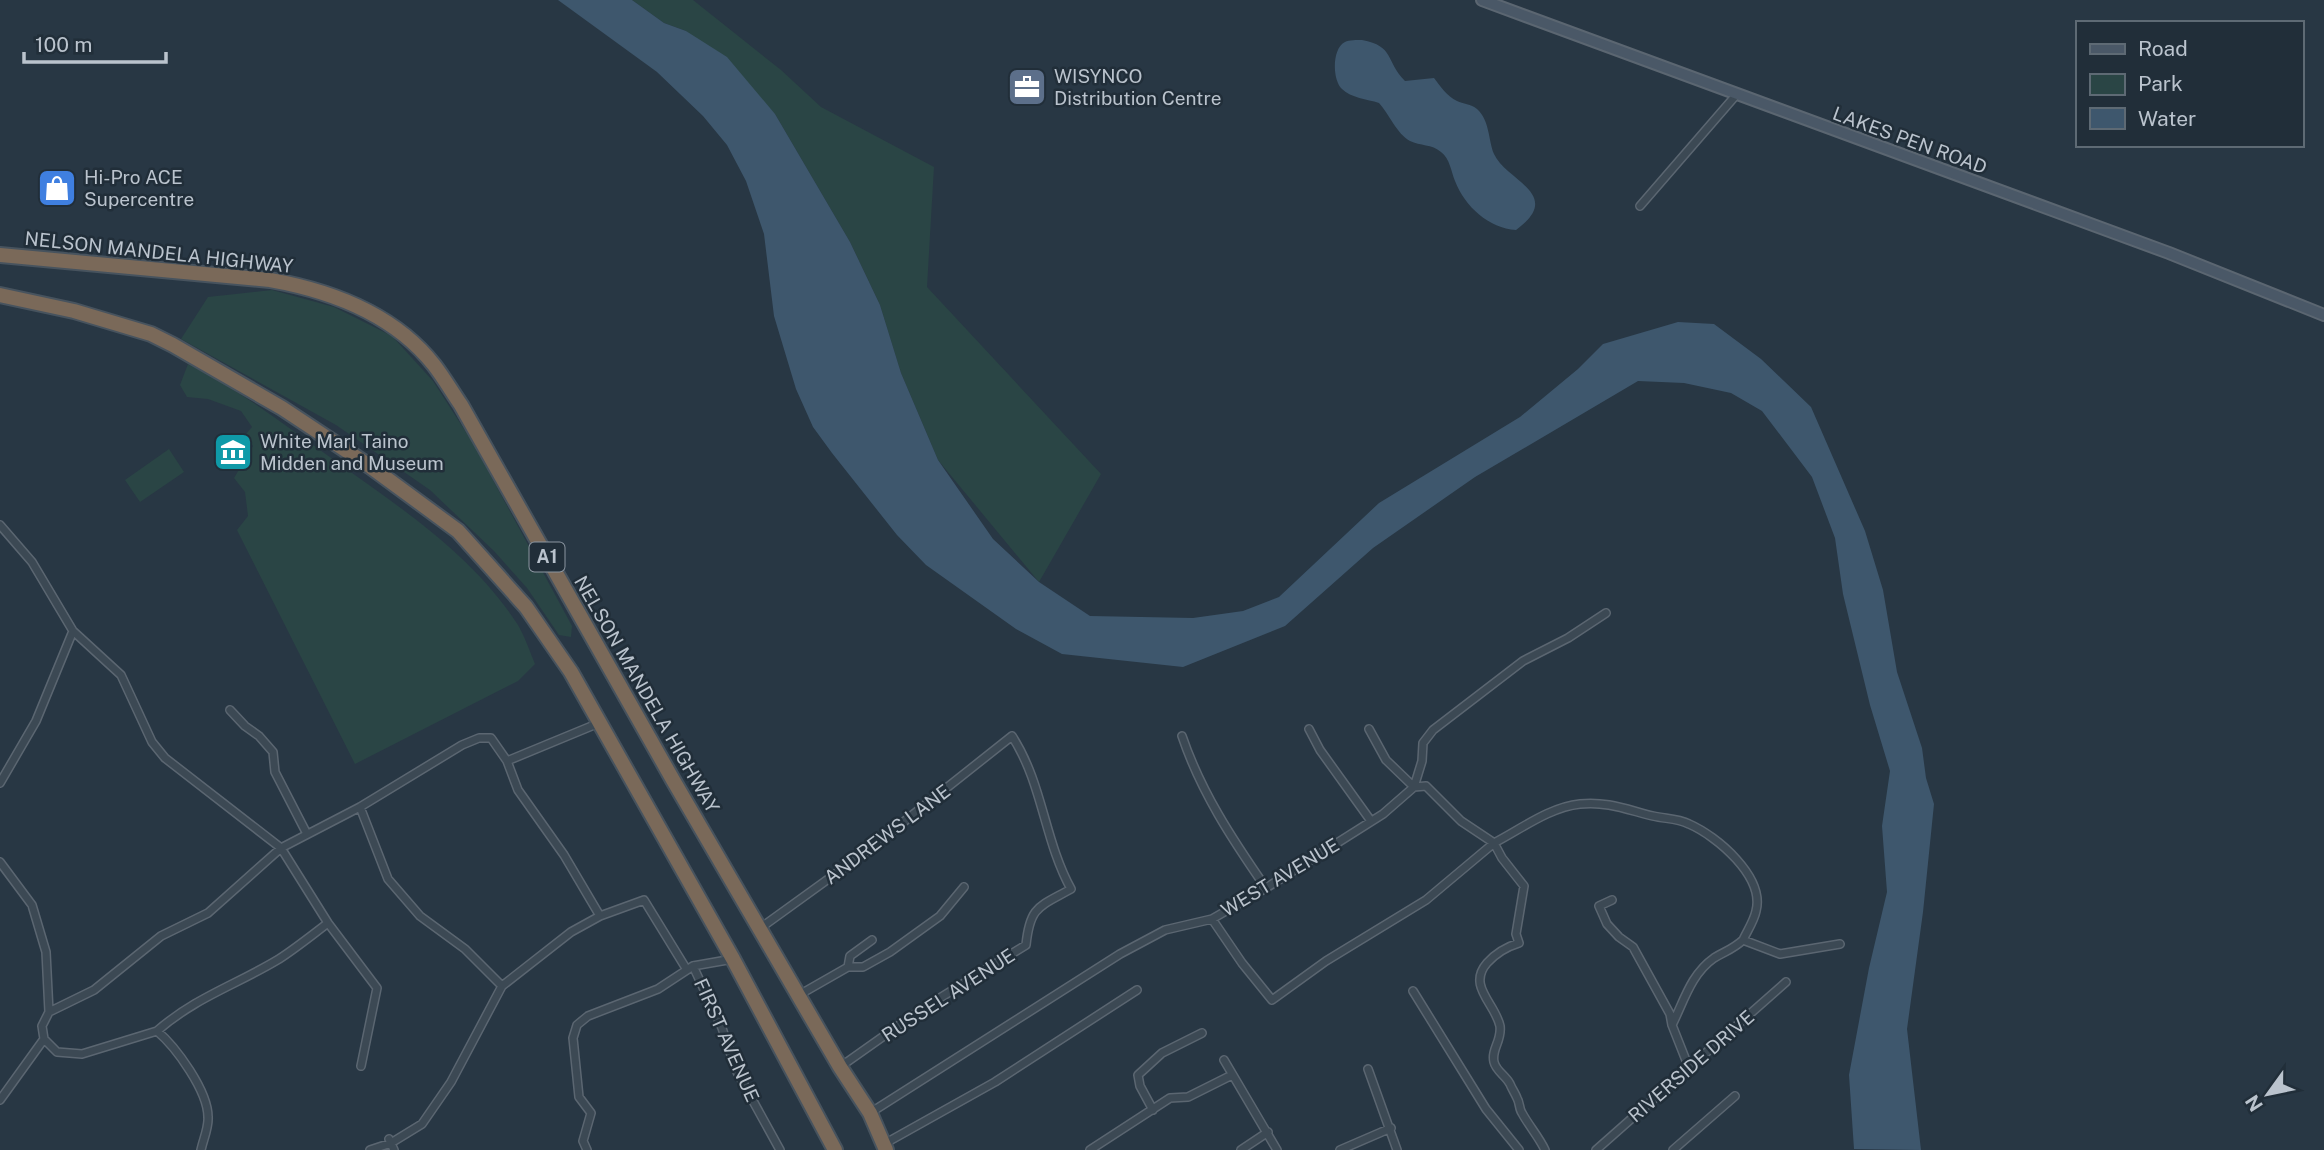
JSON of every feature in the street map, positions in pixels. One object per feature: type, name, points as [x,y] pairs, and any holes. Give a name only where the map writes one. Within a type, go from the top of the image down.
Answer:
[{"type":"highway","name":"NELSON MANDELA HIGHWAY","points":[[0,256],[270,280],[309,287],[366,310],[409,340],[433,364],[461,405],[798,996],[870,1113],[885,1147]]},
{"type":"highway","name":"A1","points":[[0,295],[151,334],[213,366],[371,467],[458,531],[526,607],[571,673],[601,731],[733,959],[835,1150]]},
{"type":"street","name":"LAKES PEN ROAD","points":[[1482,0],[2169,253],[2324,316]]},
{"type":"street","points":[[1640,206],[1738,94]]},
{"type":"street","points":[[0,525],[33,562],[73,631],[121,675],[152,742],[165,758],[281,848],[328,923],[377,988],[361,1066]]},
{"type":"street","points":[[1415,788],[1422,761],[1423,743],[1433,730],[1523,661],[1569,638],[1606,613]]},
{"type":"street","points":[[0,783],[36,721],[73,631]]},
{"type":"street","points":[[230,709],[273,752],[275,772],[307,834]]},
{"type":"street","points":[[1308,729],[1371,821]]},
{"type":"street","points":[[1368,729],[1386,760],[1415,788]]},
{"type":"street","points":[[507,761],[601,731]]},
{"type":"street","name":"ANDREWS LANE","points":[[760,929],[867,851],[1012,736]]},
{"type":"street","name":"RUSSEL AVENUE","points":[[840,1068],[922,1009],[1026,945],[1028,922],[1036,908],[1071,889],[1058,866],[1033,775],[1012,736]]},
{"type":"street","points":[[1182,736],[1192,766],[1219,819],[1266,888]]},
{"type":"street","points":[[49,1012],[94,990],[161,936],[208,913],[281,848],[360,807],[462,745],[479,738],[491,738],[507,761],[519,790],[564,855],[600,916],[571,932],[502,986],[451,1082],[422,1124],[392,1144],[370,1150]]},
{"type":"street","points":[[1415,788],[1426,786],[1461,821],[1494,843],[1524,886],[1516,934],[1519,943],[1506,947],[1494,957],[1479,974],[1479,982],[1483,994],[1496,1012],[1500,1026],[1501,1039],[1494,1054],[1495,1065],[1509,1082],[1518,1098],[1520,1111],[1545,1150]]},
{"type":"street","name":"WEST AVENUE","points":[[870,1113],[1120,954],[1165,930],[1212,919],[1266,888],[1371,821],[1415,788]]},
{"type":"street","points":[[1212,919],[1272,1000],[1326,961],[1426,900],[1494,843],[1562,807],[1609,803],[1657,817],[1672,817],[1693,825],[1737,859],[1753,883],[1757,910],[1743,940],[1732,951],[1716,957],[1695,975],[1672,1025]]},
{"type":"street","points":[[360,807],[388,879],[420,916],[465,949],[502,986]]},
{"type":"street","points":[[0,862],[32,905],[46,952],[49,1012],[42,1026],[44,1039],[57,1052],[82,1054],[157,1031],[172,1018],[216,990],[279,959],[328,923]]},
{"type":"street","points":[[798,996],[848,967],[863,967],[909,939],[940,916],[964,887]]},
{"type":"street","name":"FIRST AVENUE","points":[[600,916],[644,900],[690,968],[717,1017],[736,1070],[780,1150]]},
{"type":"street","points":[[1612,900],[1599,906],[1607,924],[1633,947],[1670,1014],[1689,1068]]},
{"type":"street","points":[[848,967],[850,956],[872,940]]},
{"type":"street","points":[[1743,940],[1780,954],[1840,944]]},
{"type":"street","points":[[587,1150],[583,1141],[592,1113],[579,1097],[573,1038],[578,1025],[588,1016],[658,989],[690,968],[733,959]]},
{"type":"street","name":"RIVERSIDE DRIVE","points":[[1596,1150],[1786,982]]},
{"type":"street","points":[[885,1147],[995,1082],[1137,990]]},
{"type":"street","points":[[1413,991],[1486,1108],[1518,1150]]},
{"type":"street","points":[[157,1031],[170,1043],[202,1093],[209,1117],[201,1150]]},
{"type":"street","points":[[1153,1110],[1140,1086],[1138,1075],[1162,1053],[1202,1033]]},
{"type":"street","points":[[0,1100],[44,1039]]},
{"type":"street","points":[[1224,1060],[1278,1150]]},
{"type":"street","points":[[1368,1069],[1397,1150]]},
{"type":"street","points":[[1090,1150],[1170,1098],[1188,1097],[1232,1075]]},
{"type":"street","points":[[1672,1150],[1735,1096]]},
{"type":"street","points":[[1340,1150],[1391,1128]]},
{"type":"street","points":[[1241,1150],[1268,1132]]},
{"type":"green space","points":[[632,0],[693,0],[781,70],[821,107],[934,167],[927,287],[1101,474],[1039,582],[938,460],[901,373],[880,305],[850,242],[775,114],[686,31],[664,23]]},
{"type":"green space","points":[[272,290],[334,307],[392,336],[433,381],[473,443],[572,626],[571,637],[559,635],[527,588],[494,551],[430,490],[336,425],[181,339],[208,297]]},
{"type":"green space","points":[[188,364],[224,384],[276,419],[431,531],[478,575],[499,599],[518,625],[535,664],[518,681],[355,764],[237,530],[248,516],[245,492],[234,478],[253,446],[245,435],[252,427],[241,411],[208,399],[187,397],[180,385]]},
{"type":"green space","points":[[169,449],[184,472],[140,502],[125,480]]},
{"type":"water","points":[[558,0],[632,0],[664,23],[686,31],[727,57],[775,114],[850,242],[880,305],[901,373],[938,460],[993,539],[1039,582],[1090,616],[1193,618],[1243,611],[1279,597],[1379,503],[1520,417],[1578,369],[1603,344],[1678,322],[1714,324],[1761,359],[1811,407],[1865,531],[1883,590],[1897,672],[1922,748],[1926,778],[1934,804],[1907,1029],[1921,1150],[1854,1149],[1849,1075],[1869,968],[1887,892],[1882,826],[1890,771],[1870,705],[1843,594],[1835,538],[1812,477],[1762,411],[1731,393],[1684,383],[1638,381],[1475,477],[1373,548],[1285,626],[1183,667],[1062,654],[1016,629],[926,565],[897,535],[832,453],[813,427],[796,389],[774,316],[764,234],[746,181],[727,145],[703,116],[657,72]]},
{"type":"water","points":[[1362,40],[1385,50],[1405,81],[1434,78],[1444,91],[1457,101],[1475,107],[1487,125],[1494,154],[1500,164],[1534,197],[1535,207],[1530,218],[1516,230],[1487,220],[1465,199],[1441,152],[1405,138],[1379,103],[1354,96],[1342,89],[1335,72],[1338,51],[1345,42]]},
{"type":"place","name":"WISYNCO Distribution Centre","points":[[1027,87]]},
{"type":"place","name":"Hi-Pro ACE Supercentre","points":[[57,188]]},
{"type":"place","name":"White Marl Taino Midden and Museum","points":[[233,452]]}]
